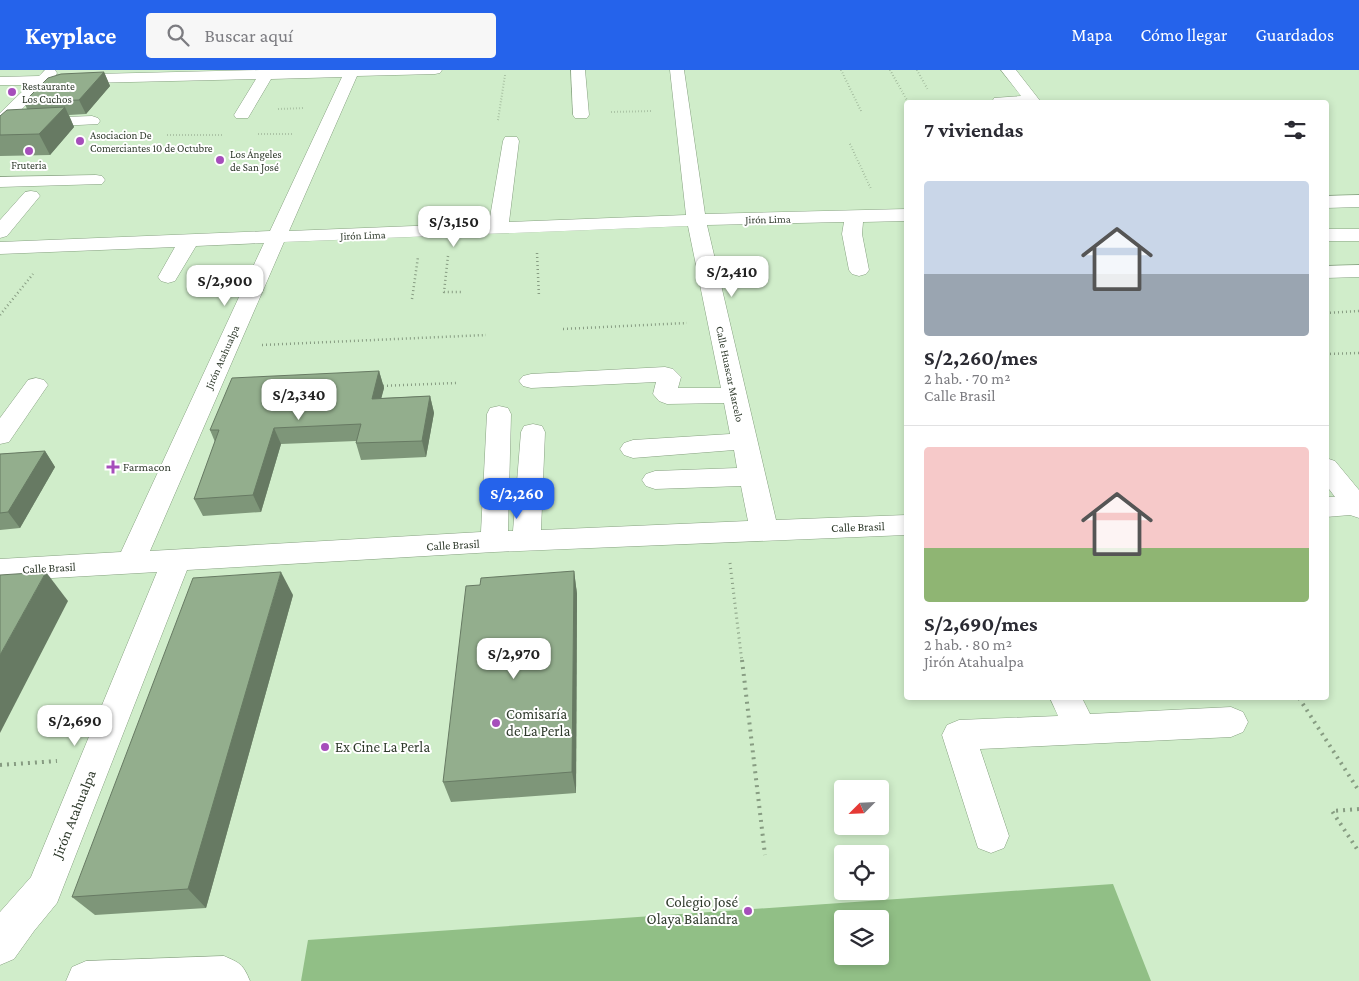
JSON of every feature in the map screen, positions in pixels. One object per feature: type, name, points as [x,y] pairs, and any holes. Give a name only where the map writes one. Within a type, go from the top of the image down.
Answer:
[{"type":"street","points":[[0,81],[48,75],[266,74],[435,70]]},
{"type":"street","points":[[578,70],[581,115]]},
{"type":"street","name":"Calle Huascar Marcelo","points":[[676,70],[696,220],[764,530]]},
{"type":"street","points":[[1008,70],[1032,100]]},
{"type":"street","name":"Jirón Atahualpa","points":[[130,564],[351,71]]},
{"type":"street","points":[[242,115],[266,74]]},
{"type":"street","points":[[0,123],[48,75]]},
{"type":"street","points":[[0,123],[92,121]]},
{"type":"street","points":[[498,229],[511,140]]},
{"type":"street","points":[[0,182],[96,180]]},
{"type":"street","points":[[0,232],[31,196]]},
{"type":"street","points":[[1329,202],[1359,201]]},
{"type":"street","name":"Jirón Lima","points":[[0,248],[536,228],[696,220],[904,215]]},
{"type":"street","points":[[854,216],[852,234],[859,270]]},
{"type":"street","points":[[1329,236],[1359,235]]},
{"type":"street","points":[[168,276],[188,242]]},
{"type":"street","points":[[1329,272],[1359,271]]},
{"type":"street","points":[[531,381],[665,374],[669,377],[665,394],[667,396],[735,395]]},
{"type":"street","points":[[0,436],[36,385]]},
{"type":"street","points":[[494,542],[499,414]]},
{"type":"street","points":[[526,541],[533,432]]},
{"type":"street","points":[[633,449],[744,441]]},
{"type":"street","points":[[1329,471],[1358,506]]},
{"type":"street","points":[[656,480],[752,476]]},
{"type":"street","points":[[1329,507],[1358,506]]},
{"type":"street","name":"Calle Brasil","points":[[0,570],[494,542],[904,526]]},
{"type":"street","name":"Jirón Atahualpa","points":[[0,945],[44,890],[176,561]]},
{"type":"street","points":[[1067,700],[1080,729]]},
{"type":"street","points":[[991,836],[959,735],[1231,722]]},
{"type":"street","points":[[86,981],[224,976],[230,981]]},
{"type":"path","points":[[841,70],[862,113]]},
{"type":"path","points":[[890,70],[907,100]]},
{"type":"path","points":[[917,70],[928,90]]},
{"type":"path","points":[[498,121],[505,75]]},
{"type":"path","points":[[603,113],[682,110]]},
{"type":"path","points":[[850,144],[884,216]]},
{"type":"path","points":[[536,228],[539,297]]},
{"type":"path","points":[[452,231],[444,292],[463,292]]},
{"type":"path","points":[[412,299],[421,232]]},
{"type":"path","points":[[0,315],[34,272]]},
{"type":"path","points":[[1329,313],[1359,312]]},
{"type":"path","points":[[563,329],[719,322]]},
{"type":"path","points":[[227,347],[486,334]]},
{"type":"path","points":[[1329,354],[1359,353]]},
{"type":"path","points":[[370,386],[456,383]]},
{"type":"path","points":[[730,532],[729,554],[765,855]]},
{"type":"path","points":[[1300,700],[1359,791]]},
{"type":"path","points":[[0,765],[97,757]]},
{"type":"path","points":[[1359,810],[1332,812],[1359,852]]},
{"type":"green space","points":[[1113,884],[1151,981],[301,981],[308,940]]},
{"type":"building","points":[[104,72],[79,100],[24,102],[48,78],[61,74]]},
{"type":"building","points":[[65,107],[39,134],[0,135],[0,116],[7,110]]},
{"type":"building","points":[[379,371],[372,399],[430,396],[422,441],[356,443],[361,424],[274,428],[253,495],[194,499],[219,430],[210,430],[232,378]]},
{"type":"building","points":[[45,451],[8,512],[0,513],[0,454]]},
{"type":"building","points":[[574,571],[572,772],[443,782],[466,586],[480,585],[481,578]]},
{"type":"building","points":[[46,572],[0,655],[0,575]]},
{"type":"building","points":[[281,572],[188,889],[72,897],[193,578]]},
{"type":"place","name":"Restaurante Los Cuchos","points":[[12,92]]},
{"type":"place","name":"Asociacion De Comerciantes 10 de Octubre","points":[[80,141]]},
{"type":"place","name":"Fruteria","points":[[29,151]]},
{"type":"place","name":"Los Ángeles de San José","points":[[220,160]]},
{"type":"place","name":"Farmacon","points":[[113,467]]},
{"type":"place","name":"Comisaría de La Perla","points":[[496,723]]},
{"type":"place","name":"Ex Cine La Perla","points":[[325,747]]},
{"type":"place","name":"Colegio José Olaya Balandra","points":[[748,911]]}]
